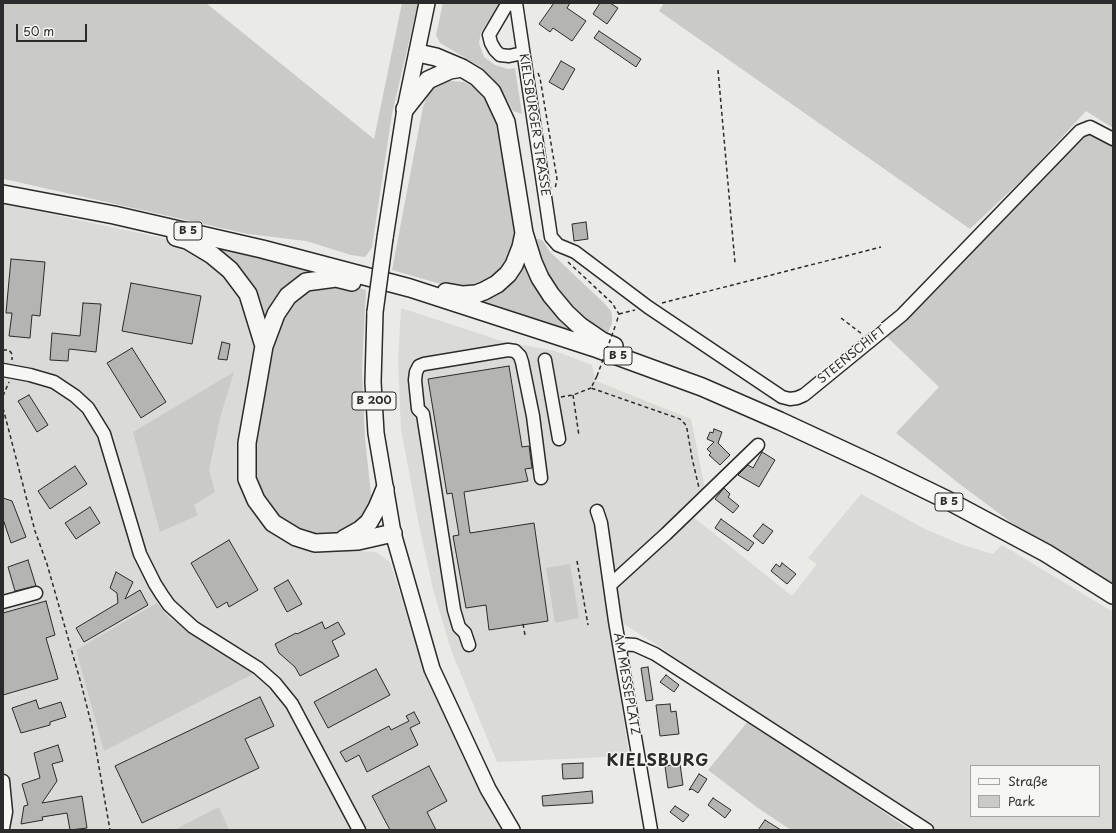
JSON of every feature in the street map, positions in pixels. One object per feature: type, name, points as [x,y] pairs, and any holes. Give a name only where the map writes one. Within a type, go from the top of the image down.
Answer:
[{"type":"highway","points":[[418,53],[436,57],[462,68],[477,77],[492,92],[506,122],[524,233],[533,262],[540,278],[551,295],[566,313],[580,326],[602,341],[690,377],[702,387]]},
{"type":"highway","points":[[405,109],[428,80],[450,70],[462,68]]},
{"type":"highway","name":"B 5","points":[[3,194],[114,215],[262,249],[393,283],[598,349],[702,387],[787,424],[947,500],[1046,553],[1113,595]]},
{"type":"highway","points":[[114,215],[123,225],[187,240],[212,255],[230,270],[248,294],[264,346]]},
{"type":"highway","points":[[393,283],[403,280],[452,294],[463,295],[476,294],[484,291],[497,284],[508,274],[514,265],[521,248],[524,233]]},
{"type":"highway","points":[[393,533],[358,541],[315,543],[296,537],[273,523],[256,500],[247,479],[247,443],[264,346],[276,314],[288,296],[306,282],[336,278],[395,292],[410,288]]},
{"type":"highway","points":[[339,542],[360,530],[369,522],[385,489]]},
{"type":"main road","name":"B 200","points":[[393,533],[376,433],[373,382],[375,312],[384,238],[405,109],[418,53],[427,3]]},
{"type":"main road","points":[[393,533],[432,669],[488,789],[512,830]]},
{"type":"street","name":"KIELSBURGER STRASSE","points":[[515,3],[551,237],[558,245]]},
{"type":"street","points":[[515,3],[506,6],[489,35],[495,50],[500,55],[509,56],[523,53]]},
{"type":"street","name":"STEENSCHIFT","points":[[558,245],[574,252],[648,307],[782,397],[790,399],[797,398],[804,394],[902,315],[1080,131],[1090,127],[1113,139]]},
{"type":"street","points":[[469,645],[454,610],[423,414],[418,409],[415,380],[416,372],[419,366],[508,350],[520,356],[533,416],[541,478]]},
{"type":"street","points":[[545,360],[559,439]]},
{"type":"street","points":[[7,371],[54,382],[75,396],[88,408],[94,416],[107,441],[140,554],[162,595],[169,605],[193,627],[258,668],[275,683],[292,704],[359,830]]},
{"type":"street","points":[[533,416],[554,412]]},
{"type":"street","points":[[610,585],[758,445]]},
{"type":"street","name":"AM MESSEPLATZ","points":[[597,511],[601,523],[651,830]]},
{"type":"street","points":[[3,602],[36,593]]},
{"type":"street","points":[[620,644],[635,645],[655,654],[927,830]]},
{"type":"street","points":[[3,781],[6,812],[3,828]]},
{"type":"path","points":[[718,70],[735,263]]},
{"type":"path","points":[[558,245],[560,253],[612,303],[619,314],[597,376],[591,388],[574,395],[579,436]]},
{"type":"path","points":[[648,307],[881,247]]},
{"type":"path","points":[[841,318],[871,340]]},
{"type":"path","points":[[3,350],[9,350],[12,354],[7,371],[10,379],[3,396]]},
{"type":"path","points":[[591,388],[680,419],[685,424],[687,429],[702,499]]},
{"type":"path","points":[[3,408],[35,531],[47,564],[84,694],[92,727],[110,830]]},
{"type":"path","points":[[577,561],[588,625]]},
{"type":"path","points":[[523,624],[525,635]]},
{"type":"shaded area","points":[[3,203],[186,243],[210,258],[245,295],[314,548],[376,552],[390,562],[424,670],[472,776],[501,830],[3,830]]},
{"type":"shaded area","points":[[401,308],[502,341],[555,351],[592,365],[596,381],[691,419],[707,499],[692,516],[792,596],[817,564],[808,558],[861,494],[923,528],[960,544],[993,554],[1002,545],[1113,612],[1113,830],[930,830],[753,713],[663,649],[608,614],[629,756],[497,762],[451,650],[433,589],[401,429],[398,360]]},
{"type":"green space","points":[[3,3],[206,3],[374,139],[402,3],[418,3],[392,114],[372,247],[369,252],[365,257],[351,255],[306,241],[248,234],[4,179]]},
{"type":"green space","points":[[443,3],[499,3],[481,32],[479,43],[484,57],[495,65],[508,69],[515,68],[522,114],[513,111],[493,79],[481,67],[440,43],[436,35]]},
{"type":"green space","points":[[664,3],[1113,3],[1113,128],[1086,111],[1027,175],[970,229],[659,11]]},
{"type":"green space","points":[[450,81],[464,82],[477,89],[487,99],[497,116],[514,211],[515,229],[513,241],[503,268],[495,276],[479,285],[463,288],[444,285],[392,270],[423,107],[427,97],[434,88]]},
{"type":"green space","points":[[1091,132],[1113,144],[1113,587],[1036,541],[957,482],[896,433],[939,387],[885,335],[1082,135]]},
{"type":"green space","points":[[189,237],[338,274],[304,280],[264,338],[250,293]]},
{"type":"green space","points":[[536,239],[543,241],[550,252],[611,311],[612,323],[607,335],[578,312],[552,280],[541,260]]},
{"type":"green space","points":[[526,258],[588,341],[472,301],[495,296],[505,290],[517,277]]},
{"type":"green space","points":[[338,282],[366,290],[362,370],[365,439],[372,503],[363,521],[344,534],[316,539],[276,519],[252,478],[260,393],[279,316],[308,286]]},
{"type":"green space","points":[[234,372],[220,418],[209,470],[215,492],[194,505],[198,515],[160,532],[133,432]]},
{"type":"green space","points":[[570,564],[579,618],[555,623],[546,568]]},
{"type":"green space","points":[[157,603],[169,618],[233,658],[253,674],[104,751],[76,650]]},
{"type":"green space","points":[[749,720],[910,830],[791,830],[758,808],[708,770]]},
{"type":"green space","points":[[219,807],[229,830],[174,830]]},
{"type":"building","points":[[554,3],[570,3],[567,8],[586,21],[572,41],[553,28],[550,32],[539,24]]},
{"type":"building","points":[[600,3],[610,3],[618,8],[607,24],[593,14]]},
{"type":"building","points":[[599,31],[641,59],[636,67],[594,38]]},
{"type":"building","points":[[561,61],[575,69],[563,90],[549,82]]},
{"type":"building","points":[[586,222],[588,239],[574,241],[572,224]]},
{"type":"building","points":[[11,259],[45,262],[40,316],[32,315],[30,338],[9,336],[12,313],[6,313]]},
{"type":"building","points":[[131,283],[201,296],[192,344],[122,331]]},
{"type":"building","points":[[83,303],[101,304],[96,352],[69,349],[68,361],[50,360],[52,333],[80,336]]},
{"type":"building","points":[[222,342],[230,344],[227,360],[218,359]]},
{"type":"building","points":[[132,348],[166,402],[141,418],[107,363]]},
{"type":"building","points":[[509,366],[522,447],[529,446],[532,468],[525,469],[528,481],[464,492],[470,533],[534,523],[548,621],[489,630],[486,605],[466,608],[453,536],[459,535],[452,493],[447,494],[428,379]]},
{"type":"building","points":[[29,395],[48,425],[37,432],[18,401]]},
{"type":"building","points":[[714,429],[722,432],[718,443],[730,455],[720,465],[709,455],[711,453],[707,449],[714,442],[707,439],[710,432],[713,433]]},
{"type":"building","points":[[762,452],[775,460],[759,487],[738,475],[748,465],[753,468]]},
{"type":"building","points":[[75,466],[87,484],[50,509],[38,491]]},
{"type":"building","points":[[724,488],[730,494],[728,497],[739,506],[733,513],[715,499]]},
{"type":"building","points":[[3,498],[12,501],[26,537],[11,543],[3,519]]},
{"type":"building","points":[[90,507],[100,523],[76,539],[65,523]]},
{"type":"building","points":[[721,519],[754,543],[748,551],[715,528]]},
{"type":"building","points":[[763,524],[773,531],[763,544],[753,536]]},
{"type":"building","points":[[229,540],[258,590],[229,607],[227,602],[217,608],[191,563]]},
{"type":"building","points":[[28,560],[36,586],[15,591],[8,567]]},
{"type":"building","points":[[782,563],[796,574],[787,584],[771,571],[776,564],[780,567]]},
{"type":"building","points":[[116,572],[133,582],[125,599],[140,590],[148,605],[84,642],[76,628],[118,603],[117,593],[110,588]]},
{"type":"building","points":[[288,580],[302,604],[287,612],[274,588]]},
{"type":"building","points":[[46,601],[55,635],[46,638],[58,679],[3,695],[3,613]]},
{"type":"building","points":[[322,622],[325,629],[338,622],[345,634],[332,641],[339,656],[300,676],[295,667],[279,653],[275,644]]},
{"type":"building","points":[[648,667],[653,700],[646,701],[641,668]]},
{"type":"building","points":[[376,669],[390,695],[328,728],[314,702]]},
{"type":"building","points":[[666,675],[679,685],[674,692],[660,682]]},
{"type":"building","points":[[260,697],[274,726],[245,739],[259,768],[142,823],[115,766]]},
{"type":"building","points":[[36,700],[39,709],[61,702],[66,717],[50,722],[50,725],[21,733],[12,708]]},
{"type":"building","points":[[670,704],[671,712],[676,711],[679,734],[660,736],[656,705]]},
{"type":"building","points":[[414,712],[420,723],[410,728],[418,745],[367,772],[359,755],[346,762],[340,752],[389,726],[391,730],[409,721],[406,716]]},
{"type":"building","points":[[58,745],[63,761],[52,764],[57,781],[42,803],[82,796],[87,828],[70,830],[67,813],[42,817],[43,820],[21,824],[24,806],[28,805],[22,784],[40,778],[34,753]]},
{"type":"building","points":[[583,763],[583,778],[563,779],[562,764]]},
{"type":"building","points":[[680,764],[683,785],[668,788],[665,766]]},
{"type":"building","points":[[429,766],[447,801],[427,812],[436,830],[390,830],[372,796]]},
{"type":"building","points":[[699,774],[707,779],[698,793],[692,789],[689,790]]},
{"type":"building","points":[[592,791],[593,803],[543,806],[542,796]]},
{"type":"building","points":[[713,798],[731,810],[725,818],[708,805]]},
{"type":"building","points":[[675,806],[689,815],[683,822],[670,812]]},
{"type":"building","points":[[765,820],[781,830],[758,830]]},
{"type":"district","name":"KIELSBURG","points":[[658,762]]}]
